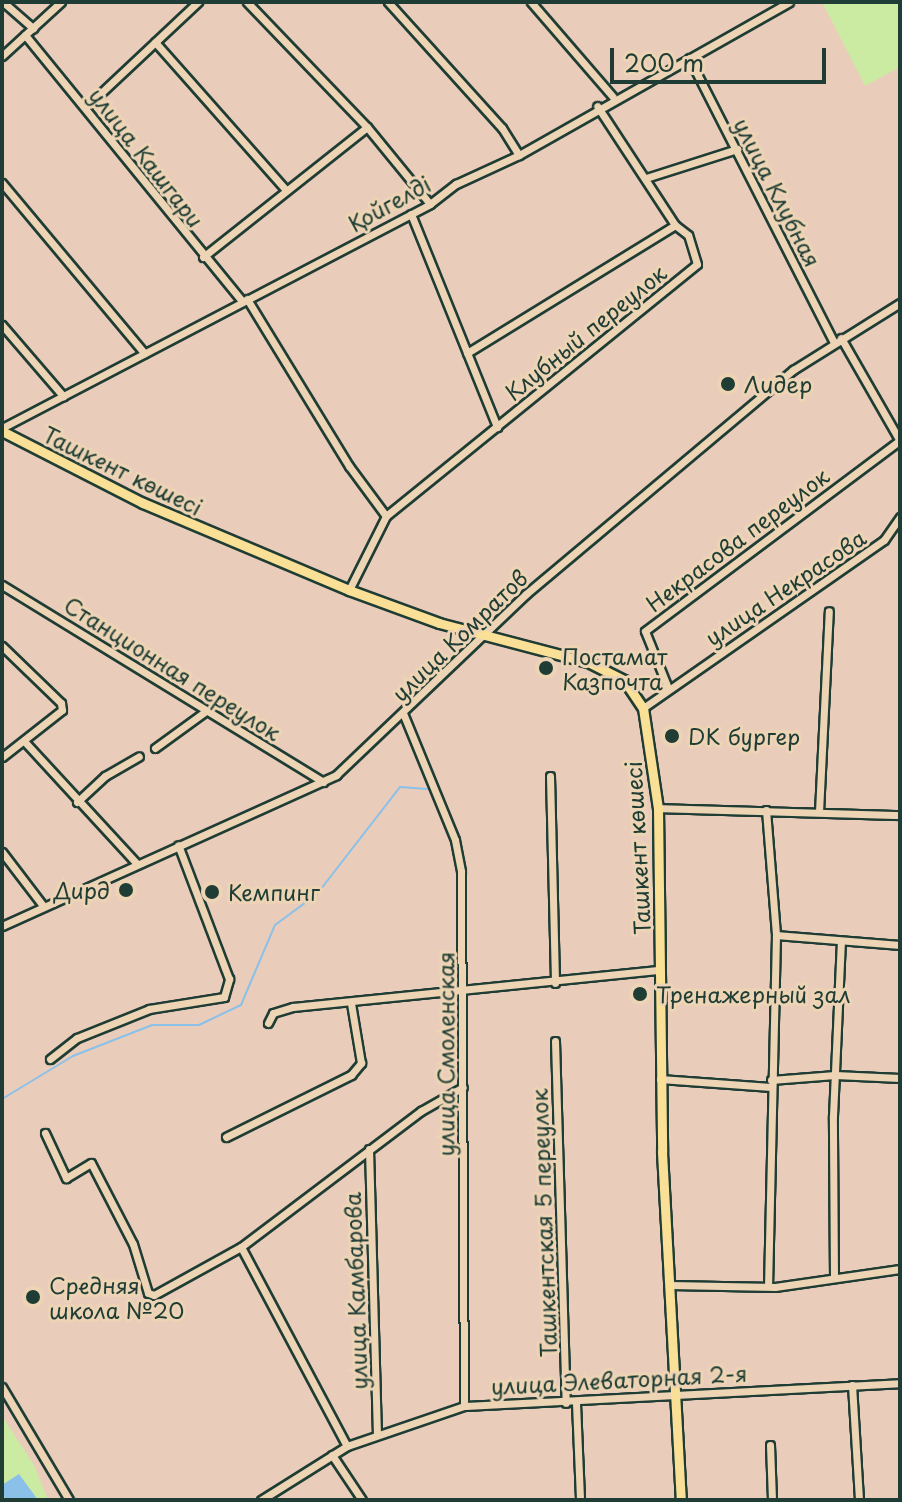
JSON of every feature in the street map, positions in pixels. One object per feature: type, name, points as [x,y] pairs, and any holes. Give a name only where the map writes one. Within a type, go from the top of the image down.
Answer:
[{"type":"main road","name":"Ташкент көшесі","points":[[2,429],[143,503],[349,590],[487,637],[588,662],[624,680],[643,708],[658,808],[660,1079],[681,1500]]},
{"type":"street","points":[[3,2],[33,28]]},
{"type":"street","points":[[2,56],[61,2]]},
{"type":"street","points":[[86,107],[198,2]]},
{"type":"street","points":[[247,2],[367,127],[430,204]]},
{"type":"street","points":[[388,2],[502,128],[519,155]]},
{"type":"street","points":[[531,2],[613,97]]},
{"type":"street","name":"Қойгелді","points":[[2,429],[430,204],[456,184],[519,155],[597,106],[789,2]]},
{"type":"street","name":"улица Кашгари","points":[[25,35],[86,107],[203,257],[245,300],[349,466],[386,516]]},
{"type":"street","points":[[155,42],[286,190]]},
{"type":"street","name":"улица Клубная","points":[[689,58],[838,341],[900,440]]},
{"type":"street","name":"Клубный переулок","points":[[349,590],[386,516],[446,463],[497,427],[697,264],[688,235],[675,225],[597,106]]},
{"type":"street","points":[[203,257],[367,127]]},
{"type":"street","points":[[646,178],[737,149]]},
{"type":"street","points":[[2,183],[144,353]]},
{"type":"street","name":"Клубный переулок","points":[[411,214],[497,427]]},
{"type":"street","name":"Клубный переулок","points":[[467,353],[675,225]]},
{"type":"street","name":"улица Комратов","points":[[2,926],[324,782],[487,637],[553,572],[793,370],[900,303]]},
{"type":"street","points":[[2,325],[63,396]]},
{"type":"street","name":"Некрасова переулок","points":[[668,688],[645,631],[900,440]]},
{"type":"street","name":"улица Некрасова","points":[[643,708],[884,540],[900,517]]},
{"type":"street","name":"Станционная переулок","points":[[2,585],[324,782]]},
{"type":"street","points":[[819,812],[829,611]]},
{"type":"street","points":[[2,646],[61,703],[58,716],[2,757]]},
{"type":"street","points":[[155,748],[206,711]]},
{"type":"street","name":"улица Смоленская","points":[[403,713],[458,855],[463,988],[464,1406]]},
{"type":"street","points":[[24,741],[137,864]]},
{"type":"street","points":[[77,802],[105,776],[139,756]]},
{"type":"street","points":[[550,776],[555,983]]},
{"type":"street","points":[[658,808],[900,815]]},
{"type":"street","points":[[766,810],[776,935],[768,1286]]},
{"type":"street","points":[[50,1059],[77,1038],[149,1009],[224,997],[229,979],[178,845]]},
{"type":"street","points":[[2,852],[44,907]]},
{"type":"street","points":[[776,935],[900,945]]},
{"type":"street","points":[[834,1277],[835,1075],[841,941]]},
{"type":"street","points":[[268,1023],[281,1008],[351,1003],[463,988],[555,983],[660,970]]},
{"type":"street","points":[[226,1137],[351,1075],[361,1063],[351,1003]]},
{"type":"street","name":"Ташкентская 5 переулок","points":[[555,1041],[566,1403]]},
{"type":"street","points":[[660,1079],[771,1084],[835,1075],[900,1078]]},
{"type":"street","points":[[45,1133],[66,1178],[91,1163],[133,1244],[148,1293],[161,1294],[241,1247],[369,1149],[463,1087]]},
{"type":"street","name":"улица Камбарова","points":[[369,1149],[377,1433]]},
{"type":"street","points":[[241,1247],[347,1446]]},
{"type":"street","points":[[670,1285],[768,1286],[900,1269]]},
{"type":"street","name":"улица Элеваторная 2-я","points":[[261,1500],[347,1446],[377,1433],[464,1406],[576,1403],[900,1383]]},
{"type":"street","points":[[852,1385],[859,1500]]},
{"type":"street","points":[[2,1387],[69,1500]]},
{"type":"street","points":[[576,1403],[580,1500]]},
{"type":"street","points":[[770,1445],[772,1500]]},
{"type":"street","points":[[332,1455],[362,1500]]},
{"type":"green space","points":[[822,2],[900,2],[900,67],[865,86]]},
{"type":"green space","points":[[2,1416],[34,1465],[48,1500],[2,1500]]},
{"type":"water","points":[[19,1474],[38,1500],[5,1500],[2,1485]]},
{"type":"waterway","points":[[2,1099],[73,1056],[152,1025],[199,1025],[241,1005],[275,925],[317,894],[400,787],[427,789]]},
{"type":"place","name":"Лидер","points":[[728,384]]},
{"type":"place","name":"Постамат Казпочта","points":[[546,668]]},
{"type":"place","name":"DK бургер","points":[[672,736]]},
{"type":"place","name":"Дирд","points":[[126,890]]},
{"type":"place","name":"Кемпинг","points":[[212,892]]},
{"type":"place","name":"Тренажерный зал","points":[[640,994]]},
{"type":"place","name":"Средняя школа №20","points":[[33,1297]]}]
